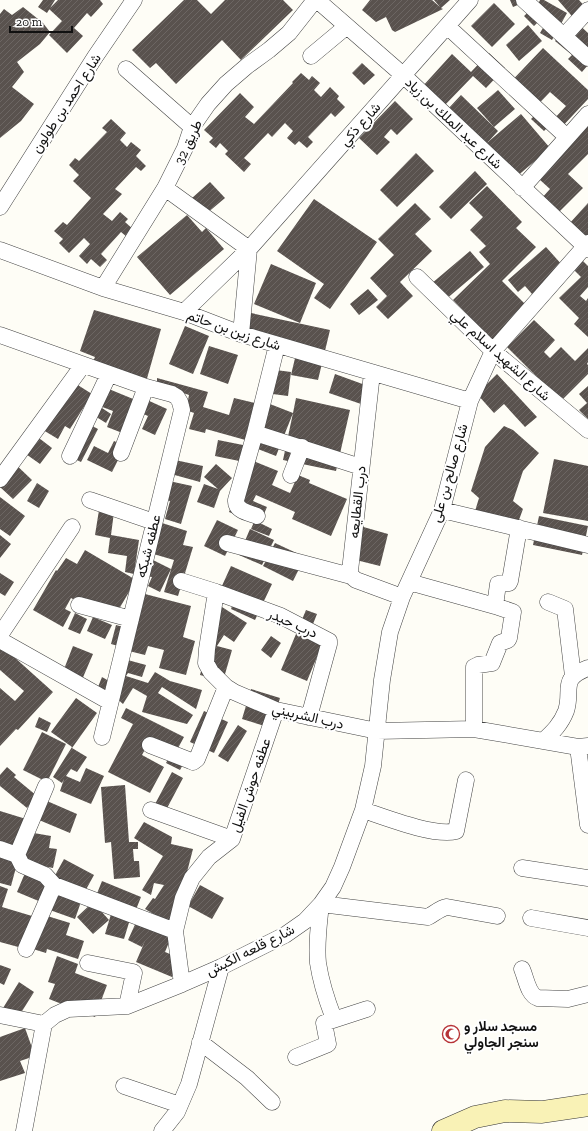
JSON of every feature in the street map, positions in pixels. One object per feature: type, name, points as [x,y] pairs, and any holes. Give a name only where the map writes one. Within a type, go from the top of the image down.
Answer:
[{"type":"main road","points":[[443,1131],[475,1117],[505,1111],[542,1112],[588,1105]]},
{"type":"street","name":"شارع احمد بن طولون","points":[[0,207],[134,0]]},
{"type":"street","name":"شارع عبد الملك بن زياد","points":[[316,0],[404,76],[522,188],[587,246]]},
{"type":"street","name":"طريق 32","points":[[103,288],[165,188],[185,148],[192,127],[208,104],[226,84],[289,33],[316,0]]},
{"type":"street","name":"شارع ذكي","points":[[184,312],[249,249],[470,0]]},
{"type":"street","points":[[524,0],[588,58]]},
{"type":"street","points":[[564,36],[588,10]]},
{"type":"street","points":[[311,56],[347,26]]},
{"type":"street","points":[[447,26],[567,137]]},
{"type":"street","points":[[126,69],[192,127]]},
{"type":"street","points":[[522,188],[588,114]]},
{"type":"street","points":[[165,188],[249,249],[241,334]]},
{"type":"street","name":"شارع صالح بن على","points":[[377,731],[382,680],[390,632],[402,597],[442,510],[470,401],[493,351],[587,246]]},
{"type":"street","name":"شارع زين بن حاتم","points":[[0,250],[103,288],[184,312],[241,334],[470,401]]},
{"type":"street","name":"شارع الشهيد اسلام علي","points":[[417,277],[493,351],[588,430]]},
{"type":"street","points":[[0,335],[146,387],[121,453]]},
{"type":"street","points":[[257,516],[241,509],[235,504],[255,433],[277,345]]},
{"type":"street","points":[[0,479],[83,365]]},
{"type":"street","name":"درب القطايعه","points":[[352,576],[350,566],[372,373]]},
{"type":"street","points":[[70,456],[109,374]]},
{"type":"street","name":"عطفه شبكه","points":[[102,737],[182,410],[177,397],[172,394],[146,387]]},
{"type":"street","points":[[255,433],[361,467]]},
{"type":"street","points":[[291,475],[302,448]]},
{"type":"street","points":[[90,500],[154,522]]},
{"type":"street","points":[[442,510],[588,545]]},
{"type":"street","points":[[0,635],[72,527]]},
{"type":"street","points":[[495,606],[498,584],[509,583],[510,581],[519,528]]},
{"type":"street","points":[[227,543],[352,576],[356,580],[402,597]]},
{"type":"street","name":"درب حيدر","points":[[181,581],[281,616],[329,640],[309,717]]},
{"type":"street","points":[[409,582],[513,612],[509,638],[500,643],[492,663],[474,667],[474,729]]},
{"type":"street","name":"درب الشربيني","points":[[216,592],[206,663],[226,688],[276,710],[377,731],[474,729],[583,747]]},
{"type":"street","points":[[548,602],[565,609],[573,676]]},
{"type":"street","points":[[79,605],[131,619]]},
{"type":"street","points":[[0,640],[110,702]]},
{"type":"street","points":[[543,741],[561,722],[566,710],[569,682],[573,676],[588,668]]},
{"type":"street","points":[[150,745],[191,761],[196,760],[226,688]]},
{"type":"street","name":"عطفه حوش الفيل","points":[[182,984],[175,931],[183,898],[192,878],[209,857],[232,839],[276,710]]},
{"type":"street","name":"شارع قلعه الكبش","points":[[44,1024],[54,1015],[68,1009],[127,1006],[221,967],[285,935],[304,921],[321,904],[333,887],[364,810],[373,766],[377,731]]},
{"type":"street","points":[[583,747],[588,825]]},
{"type":"street","points":[[364,810],[400,823],[441,832],[456,831],[466,780]]},
{"type":"street","points":[[17,856],[46,786]]},
{"type":"street","points":[[151,810],[232,839]]},
{"type":"street","points":[[0,849],[17,856],[22,865],[45,875],[54,885],[175,931]]},
{"type":"street","points":[[522,868],[588,878]]},
{"type":"street","points":[[26,949],[54,885]]},
{"type":"street","points":[[334,1019],[324,992],[320,970],[317,934],[321,904],[428,917],[435,914],[443,907],[497,916]]},
{"type":"street","points":[[531,918],[588,928]]},
{"type":"street","points":[[285,935],[317,934]]},
{"type":"street","points":[[88,963],[134,973],[127,1006]]},
{"type":"street","points":[[162,1131],[177,1112],[189,1084],[221,967]]},
{"type":"street","points":[[522,969],[534,997],[568,998],[588,994]]},
{"type":"street","points":[[296,1057],[328,1044],[324,1023],[367,1009]]},
{"type":"street","points":[[0,1015],[44,1024],[24,1131]]},
{"type":"street","points":[[200,1042],[247,1078],[272,1102]]},
{"type":"street","points":[[124,1086],[180,1105]]},
{"type":"building","points":[[43,0],[55,0],[47,13],[38,7]]},
{"type":"building","points":[[58,0],[100,0],[103,4],[91,17],[87,13],[74,28],[83,36],[67,53],[49,35],[62,21],[49,9]]},
{"type":"building","points":[[184,0],[197,0],[211,14],[225,0],[283,0],[293,10],[241,60],[222,40],[176,84],[156,63],[150,68],[132,50]]},
{"type":"building","points":[[370,0],[432,0],[440,7],[434,0],[450,0],[441,8],[443,9],[395,32],[392,30],[386,17],[376,22],[362,10]]},
{"type":"building","points":[[510,0],[530,0],[513,7]]},
{"type":"building","points":[[540,0],[544,0],[567,13],[552,40],[540,33],[550,16],[536,8]]},
{"type":"building","points":[[558,0],[579,0],[588,10],[577,22]]},
{"type":"building","points":[[494,3],[515,24],[492,47],[471,26]]},
{"type":"building","points":[[23,7],[43,23],[50,32],[40,44],[17,62],[24,72],[12,87],[34,104],[21,121],[0,138],[0,14],[4,9],[12,15]]},
{"type":"building","points":[[533,7],[543,17],[534,26],[524,16]]},
{"type":"building","points":[[574,20],[588,33],[588,65],[582,72],[568,59],[572,55],[555,41]]},
{"type":"building","points":[[528,25],[542,41],[519,61],[506,45]]},
{"type":"building","points":[[543,48],[588,90],[588,99],[559,130],[552,123],[544,131],[531,119],[541,109],[553,120],[566,106],[550,92],[531,112],[505,88]]},
{"type":"building","points":[[489,53],[505,68],[486,88],[473,76],[443,107],[422,87],[452,54],[471,72]]},
{"type":"building","points":[[362,63],[375,75],[364,85],[352,73]]},
{"type":"building","points":[[301,73],[309,80],[312,76],[320,83],[314,90],[321,97],[330,87],[339,96],[337,99],[345,107],[335,117],[331,113],[308,137],[313,142],[307,148],[299,141],[295,145],[287,138],[293,131],[285,123],[272,137],[268,133],[244,158],[251,164],[244,172],[225,154],[228,151],[220,143],[216,148],[209,142],[213,138],[204,130],[240,93],[254,107],[245,117],[254,124]]},
{"type":"building","points":[[498,90],[515,109],[494,127],[477,108]]},
{"type":"building","points":[[461,95],[498,131],[488,142],[521,114],[550,148],[515,178],[447,110]]},
{"type":"building","points":[[395,101],[413,119],[397,135],[391,129],[384,137],[390,142],[377,155],[359,138]]},
{"type":"building","points":[[111,119],[126,133],[120,140],[127,147],[131,142],[141,150],[136,156],[146,166],[141,171],[136,167],[115,189],[122,194],[103,214],[112,221],[120,212],[128,219],[125,222],[134,230],[127,237],[121,232],[101,254],[107,260],[100,267],[91,259],[87,264],[79,256],[90,244],[84,238],[69,253],[59,243],[63,239],[54,231],[63,222],[67,225],[91,198],[73,181],[79,175],[69,165],[75,158],[79,161],[107,132],[102,128]]},
{"type":"building","points":[[588,125],[588,154],[568,174],[583,188],[558,213],[541,199],[550,189],[539,179]]},
{"type":"building","points":[[416,153],[434,171],[397,207],[380,190]]},
{"type":"building","points":[[475,171],[487,184],[451,219],[439,207]]},
{"type":"building","points":[[210,182],[225,198],[206,214],[192,198]]},
{"type":"building","points":[[487,186],[522,222],[516,228],[536,247],[502,281],[528,307],[493,341],[453,300],[490,264],[479,252],[486,246],[470,230],[483,217],[469,203]]},
{"type":"building","points":[[314,199],[377,242],[330,309],[314,298],[324,284],[277,251]]},
{"type":"building","points":[[415,203],[431,219],[415,234],[432,251],[400,282],[413,296],[388,319],[376,307],[387,296],[370,278],[394,255],[378,239]]},
{"type":"building","points":[[588,203],[588,236],[586,238],[569,224]]},
{"type":"building","points":[[187,215],[202,232],[206,228],[224,249],[170,295],[137,257]]},
{"type":"building","points":[[546,247],[563,266],[532,294],[525,286],[518,292],[508,280]]},
{"type":"building","points":[[470,251],[484,267],[445,300],[431,284]]},
{"type":"building","points":[[583,261],[588,266],[588,287],[580,296],[586,301],[588,298],[588,337],[574,324],[579,318],[559,298],[581,277],[573,269]]},
{"type":"building","points":[[271,264],[316,283],[300,323],[254,304]]},
{"type":"building","points":[[368,289],[378,300],[359,315],[350,304]]},
{"type":"building","points":[[94,310],[161,329],[146,382],[91,366],[95,357],[80,351]]},
{"type":"building","points":[[251,313],[330,330],[318,380],[291,375],[296,354],[245,343]]},
{"type":"building","points":[[534,320],[555,340],[544,352],[550,358],[561,347],[575,361],[588,348],[588,374],[561,401],[507,347]]},
{"type":"building","points":[[185,326],[209,336],[193,374],[169,364]]},
{"type":"building","points":[[209,346],[238,355],[228,384],[200,374]]},
{"type":"building","points":[[268,369],[291,372],[288,396],[265,393]]},
{"type":"building","points":[[335,374],[368,386],[361,404],[329,393]]},
{"type":"building","points":[[497,374],[537,417],[525,427],[504,404],[494,413],[477,394]]},
{"type":"building","points":[[157,378],[208,392],[203,407],[229,415],[234,398],[259,404],[249,441],[206,429],[205,433],[189,429],[194,413],[186,410],[189,395],[157,384]]},
{"type":"building","points":[[73,382],[92,394],[70,429],[65,426],[58,439],[43,430]]},
{"type":"building","points":[[588,386],[588,419],[579,410],[587,403],[579,394]]},
{"type":"building","points":[[104,387],[138,401],[125,434],[107,427],[113,411],[97,405]]},
{"type":"building","points":[[296,398],[350,410],[336,471],[283,460]]},
{"type":"building","points":[[145,399],[167,409],[155,435],[142,429],[148,416],[139,412]]},
{"type":"building","points":[[96,404],[111,414],[106,423],[90,413]]},
{"type":"building","points":[[270,404],[293,413],[276,456],[253,447]]},
{"type":"building","points":[[81,420],[98,429],[81,462],[64,454]]},
{"type":"building","points":[[504,426],[513,430],[539,453],[523,471],[513,501],[523,509],[516,528],[472,521],[479,498],[471,491],[485,447]]},
{"type":"building","points":[[35,435],[52,448],[40,464],[23,452]]},
{"type":"building","points":[[218,440],[248,446],[244,462],[215,456]]},
{"type":"building","points":[[114,441],[125,446],[112,472],[87,460],[94,446],[108,453]]},
{"type":"building","points":[[554,459],[588,466],[588,521],[543,513]]},
{"type":"building","points":[[11,460],[32,480],[13,499],[0,487]]},
{"type":"building","points":[[175,460],[203,466],[200,482],[171,474]]},
{"type":"building","points":[[251,460],[278,471],[272,485],[290,493],[298,475],[310,480],[309,483],[347,499],[331,536],[292,519],[295,512],[256,495],[253,501],[267,507],[260,523],[272,529],[269,536],[251,529],[254,522],[229,512]]},
{"type":"building","points":[[216,464],[232,478],[220,491],[214,508],[197,502],[204,484],[218,489],[204,477]]},
{"type":"building","points":[[169,481],[192,486],[181,524],[165,519],[170,501],[163,499]]},
{"type":"building","points":[[37,483],[49,491],[39,508],[27,501]]},
{"type":"building","points":[[0,497],[25,516],[10,536],[0,529]]},
{"type":"building","points":[[99,510],[114,512],[111,535],[139,540],[134,574],[125,572],[127,556],[108,553],[110,538],[95,535]]},
{"type":"building","points":[[539,516],[588,526],[582,555],[533,545]]},
{"type":"building","points":[[217,520],[238,530],[225,556],[204,546]]},
{"type":"building","points":[[159,522],[187,531],[183,545],[193,547],[178,596],[164,592],[174,560],[150,553]]},
{"type":"building","points":[[353,524],[388,534],[380,566],[344,557]]},
{"type":"building","points":[[250,529],[274,540],[262,565],[239,555]]},
{"type":"building","points":[[0,535],[11,544],[0,558]]},
{"type":"building","points":[[275,543],[305,557],[293,581],[263,566]]},
{"type":"building","points":[[85,550],[136,580],[112,621],[71,598],[65,609],[71,612],[63,627],[33,610],[56,570],[57,571],[66,558],[77,564]]},
{"type":"building","points":[[147,557],[171,569],[160,592],[148,586],[152,577],[144,576]]},
{"type":"building","points":[[231,566],[272,584],[255,620],[231,609],[232,606],[216,599]]},
{"type":"building","points":[[0,573],[14,582],[5,596],[0,593]]},
{"type":"building","points":[[145,594],[191,606],[183,637],[195,641],[186,675],[159,668],[164,650],[148,646],[145,655],[129,651]]},
{"type":"building","points":[[222,607],[247,623],[234,642],[224,635],[217,646],[232,650],[223,681],[200,675],[209,643]]},
{"type":"building","points":[[306,610],[317,614],[309,634],[324,640],[307,681],[281,670]]},
{"type":"building","points":[[75,613],[87,619],[80,634],[68,629]]},
{"type":"building","points":[[93,617],[112,625],[105,639],[87,631]]},
{"type":"building","points":[[116,625],[127,628],[122,647],[111,644]]},
{"type":"building","points":[[271,636],[281,643],[271,658],[261,650]]},
{"type":"building","points":[[73,646],[93,654],[78,689],[59,682]]},
{"type":"building","points":[[3,647],[53,692],[18,730],[16,729],[0,746],[0,688],[15,701],[24,691],[0,670],[0,650]]},
{"type":"building","points":[[124,659],[146,665],[142,677],[128,673],[126,676],[148,683],[155,672],[170,681],[202,690],[196,709],[162,687],[158,693],[193,715],[187,724],[142,712],[147,696],[133,688],[123,704],[115,697]]},
{"type":"building","points":[[102,677],[109,681],[104,695],[96,692]]},
{"type":"building","points":[[251,689],[280,698],[271,728],[242,719]]},
{"type":"building","points":[[76,698],[97,713],[72,748],[87,757],[77,772],[71,769],[66,776],[80,782],[86,768],[104,776],[91,804],[60,791],[64,779],[62,783],[53,777],[72,747],[51,732]]},
{"type":"building","points":[[126,708],[184,737],[177,750],[188,755],[180,770],[166,763],[173,750],[151,738],[142,755],[164,767],[150,793],[108,772],[133,724],[121,718]]},
{"type":"building","points":[[204,711],[228,722],[214,753],[190,742]]},
{"type":"building","points":[[39,717],[51,723],[47,732],[35,727]]},
{"type":"building","points":[[238,725],[247,731],[228,762],[218,756]]},
{"type":"building","points":[[42,732],[66,744],[47,782],[23,770]]},
{"type":"building","points":[[7,767],[16,775],[14,777],[37,796],[27,808],[0,786],[0,775]]},
{"type":"building","points":[[172,772],[183,778],[165,812],[154,806]]},
{"type":"building","points":[[125,785],[129,842],[138,842],[138,849],[133,849],[134,861],[139,861],[140,877],[114,879],[111,842],[105,843],[101,787]]},
{"type":"building","points":[[47,801],[77,814],[70,833],[39,820]]},
{"type":"building","points":[[0,811],[26,819],[15,850],[0,845]]},
{"type":"building","points":[[144,822],[172,837],[171,844],[193,849],[174,922],[162,919],[145,909],[153,898],[155,899],[164,885],[154,883],[151,895],[142,890],[163,856],[134,838]]},
{"type":"building","points":[[28,832],[51,836],[49,848],[57,849],[53,868],[22,862]]},
{"type":"building","points":[[0,855],[18,860],[11,886],[0,883]]},
{"type":"building","points":[[64,859],[94,875],[83,895],[53,879]]},
{"type":"building","points":[[25,873],[49,883],[41,902],[17,892]]},
{"type":"building","points":[[102,881],[141,897],[135,912],[96,896]]},
{"type":"building","points":[[200,885],[224,898],[212,919],[188,906]]},
{"type":"building","points":[[0,886],[8,889],[2,907],[32,916],[22,948],[0,942]]},
{"type":"building","points":[[55,889],[82,899],[75,919],[47,909]]},
{"type":"building","points":[[93,902],[109,920],[93,934],[77,917]]},
{"type":"building","points":[[112,911],[131,916],[124,939],[105,934]]},
{"type":"building","points":[[44,915],[70,923],[66,935],[84,941],[78,959],[47,949],[46,953],[33,949]]},
{"type":"building","points":[[138,918],[172,935],[165,952],[180,958],[172,977],[136,962],[145,941],[142,947],[128,940]]},
{"type":"building","points":[[57,956],[78,964],[75,973],[107,985],[95,1017],[49,999],[55,984],[48,982]]},
{"type":"building","points":[[0,965],[11,969],[4,985],[0,983]]},
{"type":"building","points":[[19,982],[34,992],[14,1024],[0,1013]]},
{"type":"building","points":[[25,1028],[35,1056],[20,1061],[25,1073],[0,1081],[0,1037]]},
{"type":"place","name":"مسجد سلار و سنجر الجاولي","points":[[451,1034]]}]
